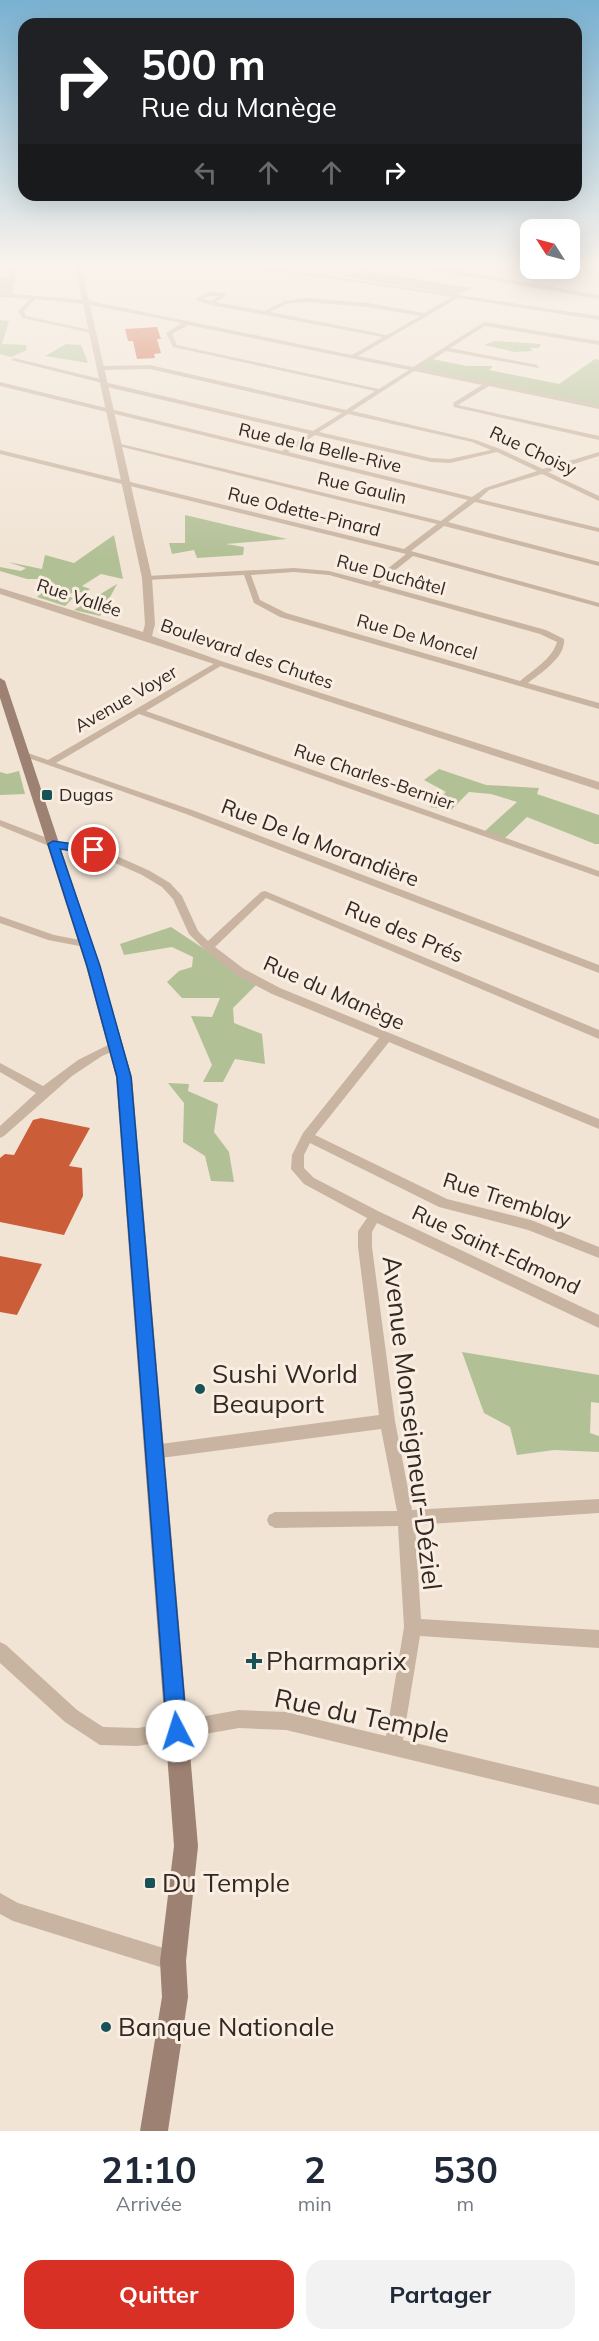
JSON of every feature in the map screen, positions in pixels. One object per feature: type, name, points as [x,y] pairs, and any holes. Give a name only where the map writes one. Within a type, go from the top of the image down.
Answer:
[{"type":"main road","points":[[0,682],[93,966],[124,1077],[186,1846],[173,1961],[175,1997],[154,2131]]},
{"type":"street","points":[[20,361],[440,461],[498,450]]},
{"type":"street","name":"Boulevard des Chutes","points":[[99,361],[147,579],[150,624],[147,637],[220,664],[599,786]]},
{"type":"street","points":[[246,361],[382,391]]},
{"type":"street","points":[[375,361],[599,407]]},
{"type":"street","points":[[281,454],[429,361]]},
{"type":"street","points":[[509,361],[537,367]]},
{"type":"street","name":"Rue Choisy","points":[[100,368],[150,367],[474,441],[498,450],[599,499]]},
{"type":"street","name":"Rue de la Belle-Rive","points":[[0,384],[599,530]]},
{"type":"street","points":[[488,384],[455,404],[456,406],[599,438]]},
{"type":"street","name":"Rue Gaulin","points":[[117,445],[442,522],[599,564]]},
{"type":"street","name":"Rue Odette-Pinard","points":[[0,452],[408,553],[599,604]]},
{"type":"street","points":[[372,585],[442,522],[472,499],[496,485],[599,454]]},
{"type":"street","points":[[589,494],[599,491]]},
{"type":"street","name":"Rue Duchâtel","points":[[147,579],[246,573],[311,571],[328,573],[543,632],[561,641],[561,646],[556,653],[521,684]]},
{"type":"street","name":"Rue De Moncel","points":[[246,573],[257,601],[284,615],[599,706]]},
{"type":"street","name":"Rue Vallée","points":[[0,591],[147,637]]},
{"type":"street","name":"Avenue Voyer","points":[[49,763],[220,664]]},
{"type":"street","name":"Rue Charles-Bernier","points":[[138,711],[599,874]]},
{"type":"street","name":"Rue De la Morandière","points":[[25,754],[189,812],[599,969]]},
{"type":"street","name":"Rue du Manège","points":[[0,823],[53,844],[94,850],[128,864],[165,885],[178,898],[193,932],[208,947],[240,972],[276,991],[599,1124]]},
{"type":"street","name":"Rue des Prés","points":[[208,947],[265,894],[599,1035]]},
{"type":"street","points":[[0,919],[52,938],[85,944]]},
{"type":"street","points":[[375,1216],[309,1181],[297,1169],[298,1155],[307,1136],[386,1037]]},
{"type":"street","points":[[0,1133],[44,1092],[92,1055],[114,1046]]},
{"type":"street","points":[[0,1067],[44,1092]]},
{"type":"street","name":"Rue Tremblay","points":[[307,1136],[444,1203],[503,1216],[599,1253]]},
{"type":"street","name":"Rue Saint-Edmond","points":[[375,1216],[599,1322]]},
{"type":"street","name":"Avenue Monseigneur-Déziel","points":[[375,1216],[365,1231],[364,1246],[387,1421],[405,1518],[413,1627],[393,1746]]},
{"type":"street","points":[[153,1452],[387,1421]]},
{"type":"street","points":[[275,1520],[405,1518],[599,1506]]},
{"type":"street","points":[[413,1627],[599,1639]]},
{"type":"street","name":"Rue du Temple","points":[[0,1651],[71,1716],[100,1736],[138,1737],[239,1719],[286,1721],[599,1796]]},
{"type":"street","points":[[0,1903],[13,1911],[173,1961]]},
{"type":"green space","points":[[428,361],[444,361],[467,366],[493,366],[489,370],[559,384],[591,361],[599,361],[599,407],[415,370]]},
{"type":"green space","points":[[185,515],[287,539],[226,544],[244,547],[243,555],[197,558],[194,550],[172,554],[169,543],[185,543]]},
{"type":"green space","points":[[114,535],[123,579],[101,574],[82,586],[90,589],[84,593],[75,591],[67,596],[73,598],[65,606],[37,597],[54,583],[45,579],[27,579],[0,571],[0,567],[21,571],[26,568],[8,562],[42,569],[45,555],[74,563]]},
{"type":"green space","points":[[117,584],[100,616],[74,610]]},
{"type":"green space","points":[[439,769],[486,785],[539,788],[537,794],[599,815],[599,844],[527,817],[504,839],[485,831],[517,802],[491,794],[469,792],[451,810],[430,807],[446,792],[424,780]]},
{"type":"green space","points":[[19,771],[25,794],[0,795],[0,772],[7,774]]},
{"type":"green space","points":[[171,927],[257,984],[233,1008],[234,1023],[262,1034],[265,1064],[235,1059],[223,1082],[203,1082],[212,1065],[191,1016],[212,1017],[220,998],[182,998],[167,982],[179,971],[192,967],[193,957],[172,947],[124,955],[120,944]]},
{"type":"green space","points":[[168,1083],[189,1084],[188,1091],[218,1104],[214,1132],[229,1152],[234,1182],[211,1181],[205,1156],[183,1142],[184,1103]]},
{"type":"green space","points":[[462,1352],[599,1375],[599,1403],[591,1402],[590,1433],[599,1436],[599,1452],[554,1450],[517,1455],[510,1427],[484,1413]]},
{"type":"building","points":[[41,1118],[90,1128],[69,1166],[82,1168],[83,1196],[64,1235],[0,1222],[0,1158],[5,1154],[14,1155],[33,1120]]},
{"type":"building","points":[[0,1256],[42,1264],[17,1315],[0,1312]]},
{"type":"place","name":"Dugas","points":[[47,795]]},
{"type":"place","name":"Sushi World Beauport","points":[[200,1389]]},
{"type":"place","name":"Pharmaprix","points":[[254,1661]]},
{"type":"place","name":"Du Temple","points":[[150,1883]]},
{"type":"place","name":"Banque Nationale","points":[[106,2027]]},
{"type":"route","points":[[94,850],[53,844],[93,966],[124,1077],[177,1731]]}]
